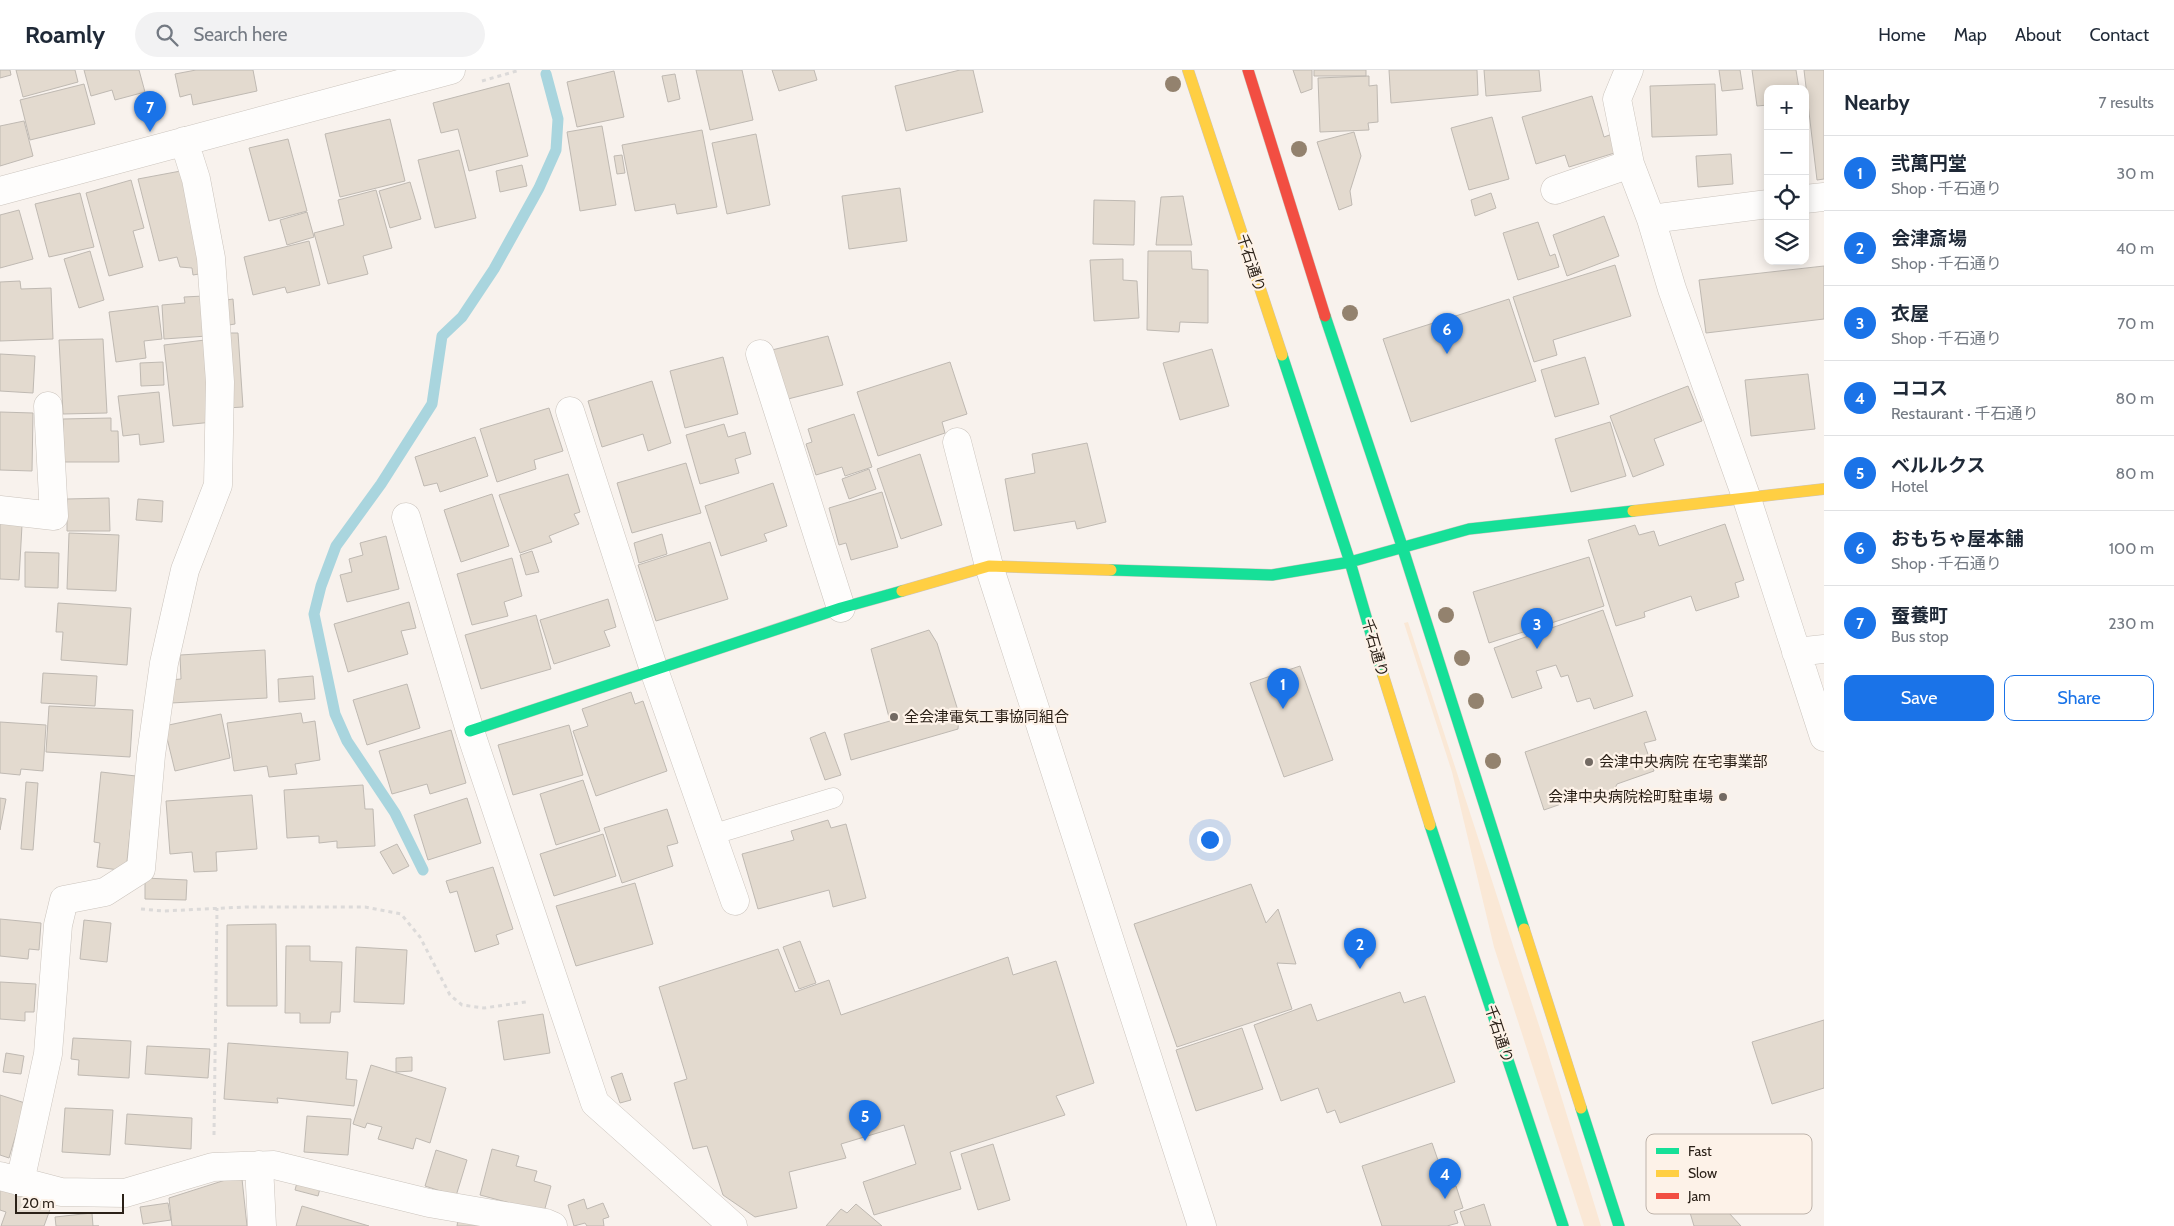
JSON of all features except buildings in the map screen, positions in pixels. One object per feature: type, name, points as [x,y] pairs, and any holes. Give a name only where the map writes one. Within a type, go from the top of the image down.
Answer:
[{"type":"main road","name":"千石通り","points":[[1188,70],[1350,562],[1413,775],[1563,1226]]},
{"type":"main road","points":[[1248,70],[1302,248],[1402,546],[1619,1226]]},
{"type":"main road","points":[[470,731],[841,608],[989,566],[1272,575],[1350,562],[1402,546],[1469,529],[1824,490]]},
{"type":"street","points":[[0,191],[451,70]]},
{"type":"street","points":[[1629,70],[1617,99],[1630,164],[1651,219],[1676,298],[1747,498],[1824,737]]},
{"type":"street","points":[[184,141],[196,179],[211,258],[220,382],[218,485],[185,570],[164,663],[152,755],[141,869],[105,892],[64,900],[58,925],[48,1054],[10,1179],[61,1192],[125,1193],[213,1167],[274,1165],[428,1203],[546,1222],[553,1226]]},
{"type":"street","points":[[1555,190],[1630,164]]},
{"type":"street","points":[[1809,199],[1824,197]]},
{"type":"street","points":[[1651,219],[1764,205]]},
{"type":"street","points":[[760,354],[841,608]]},
{"type":"street","points":[[0,510],[54,516],[48,406]]},
{"type":"street","points":[[570,411],[654,670],[734,901]]},
{"type":"street","points":[[956,442],[989,566],[1202,1226]]},
{"type":"street","points":[[406,517],[470,731],[594,1102],[734,1226]]},
{"type":"street","points":[[1796,652],[1824,649]]},
{"type":"street","points":[[259,1165],[262,1226]]},
{"type":"lane","points":[[711,835],[833,798]]},
{"type":"path","points":[[120,882],[139,909],[365,907],[401,914],[420,936],[450,995],[462,1005],[484,1008],[559,997]]},
{"type":"path","points":[[213,1167],[217,908]]},
{"type":"shaded area","points":[[1408,622],[1546,1047],[1601,1226],[1584,1226],[1494,947],[1452,772],[1404,623]]},
{"type":"waterway","points":[[423,870],[395,813],[347,741],[335,714],[314,614],[321,586],[336,546],[381,484],[432,404],[442,336],[462,317],[494,269],[539,188],[556,150],[558,119],[546,74]]},
{"type":"traffic: fast","points":[[1325,316],[1402,546],[1524,929]]},
{"type":"traffic: fast","points":[[1282,355],[1350,562],[1383,675]]},
{"type":"traffic: fast","points":[[1111,570],[1272,575],[1350,562],[1469,529],[1633,511]]},
{"type":"traffic: fast","points":[[470,731],[841,608],[902,591]]},
{"type":"traffic: fast","points":[[1430,825],[1563,1226]]},
{"type":"traffic: fast","points":[[1581,1108],[1619,1226]]},
{"type":"traffic: slow","points":[[1188,70],[1282,355]]},
{"type":"traffic: slow","points":[[1633,511],[1824,489]]},
{"type":"traffic: slow","points":[[902,591],[989,566],[1111,570]]},
{"type":"traffic: slow","points":[[1383,675],[1430,825]]},
{"type":"traffic: slow","points":[[1524,929],[1581,1108]]},
{"type":"traffic: jam","points":[[1248,70],[1325,316]]},
{"type":"place","name":"蚕養町","points":[[150,132]]},
{"type":"place","name":"おもちゃ屋本舗","points":[[1447,354]]},
{"type":"place","name":"衣屋","points":[[1537,649]]},
{"type":"place","name":"弐萬円堂","points":[[1283,709]]},
{"type":"place","name":"全会津電気工事協同組合","points":[[894,717]]},
{"type":"place","name":"会津中央病院 在宅事業部","points":[[1589,762]]},
{"type":"place","name":"会津中央病院桧町駐車場","points":[[1723,797]]},
{"type":"place","name":"会津斎場","points":[[1360,969]]},
{"type":"place","name":"ベルルクス","points":[[865,1141]]},
{"type":"place","name":"ココス","points":[[1445,1199]]}]
